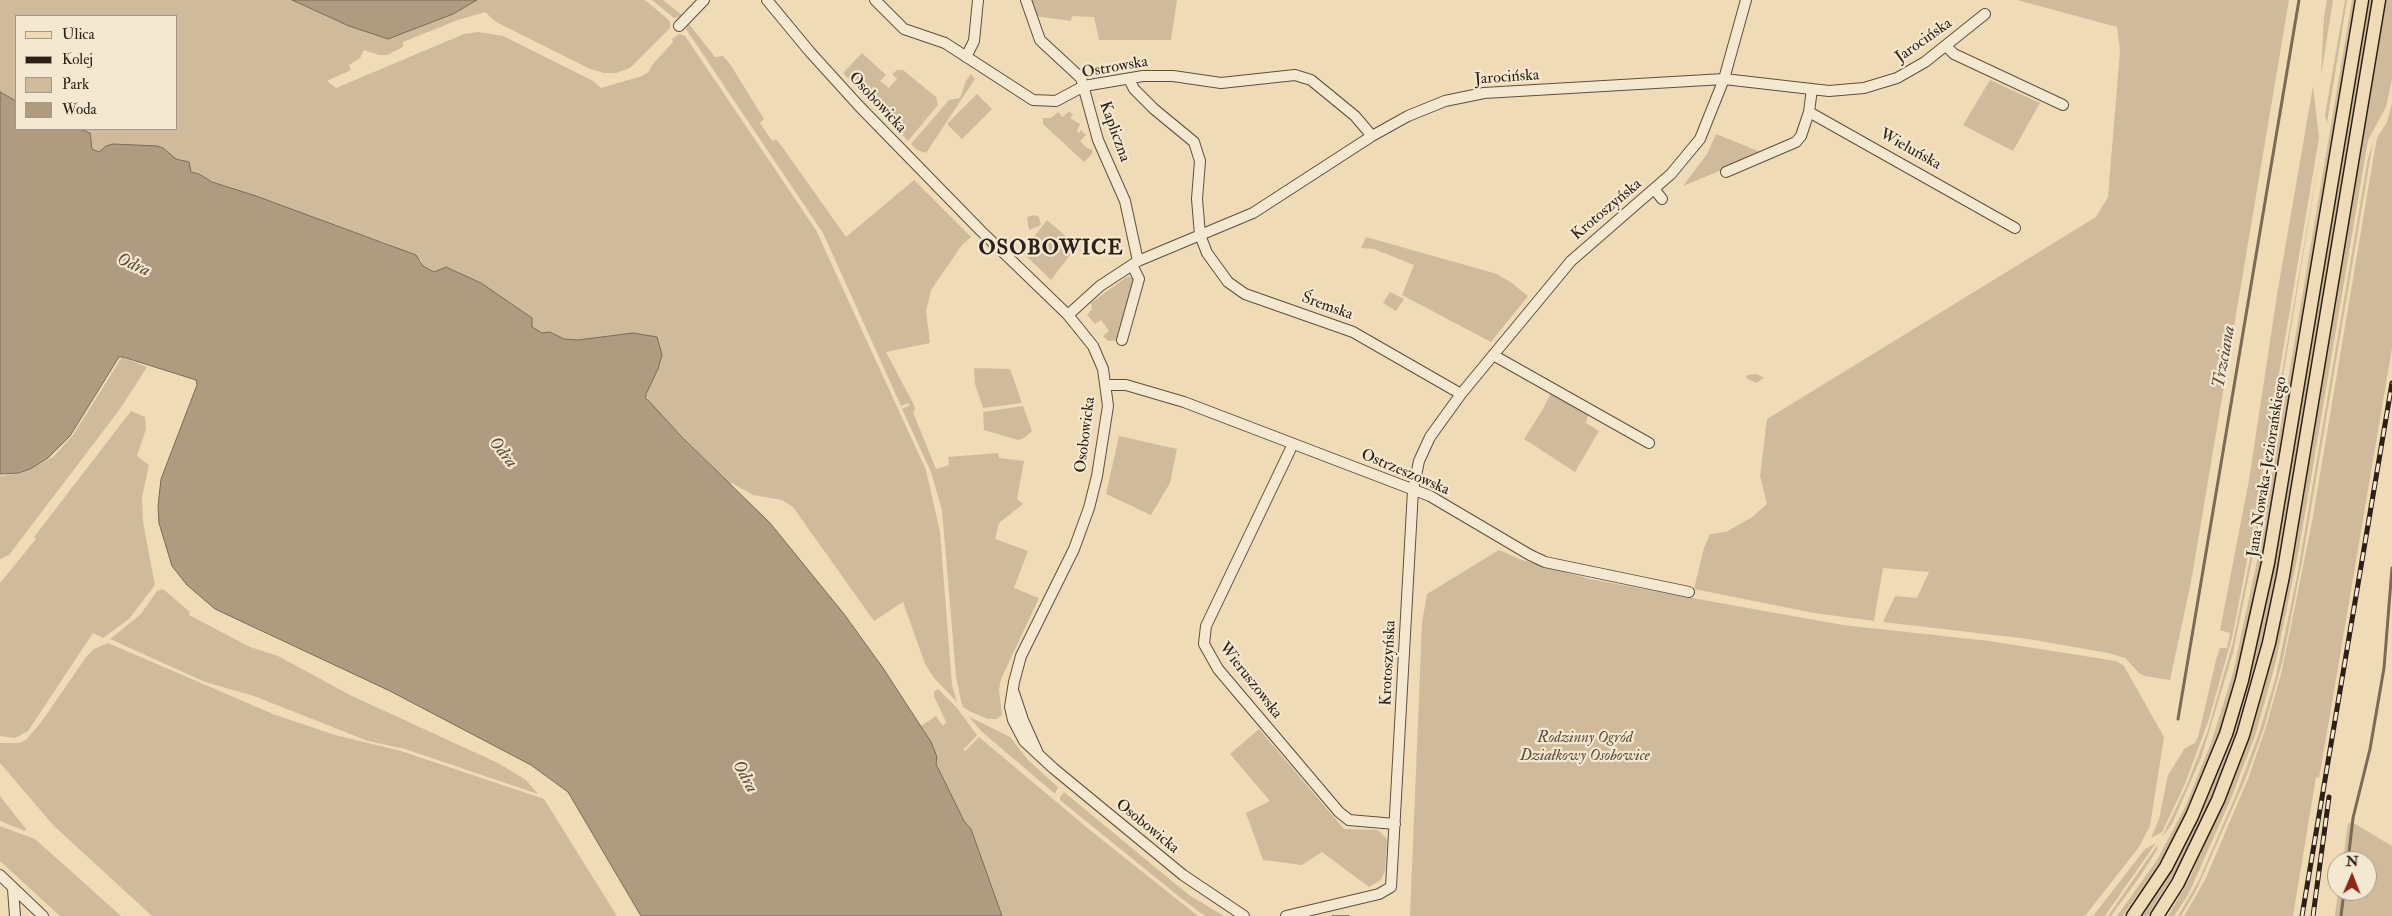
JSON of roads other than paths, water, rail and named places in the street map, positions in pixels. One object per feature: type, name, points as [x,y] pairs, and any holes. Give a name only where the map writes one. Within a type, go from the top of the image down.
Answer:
[{"type":"main road","name":"Jana Nowaka-Jeziorańskiego","points":[[2132,916],[2166,867],[2192,816],[2226,734],[2242,680],[2268,563],[2362,0]]},
{"type":"main road","name":"Jana Nowaka-Jeziorańskiego","points":[[2157,916],[2178,883],[2218,800],[2243,735],[2269,643],[2283,576],[2379,0]]},
{"type":"street","points":[[679,26],[704,0]]},
{"type":"street","name":"Osobowicka","points":[[767,0],[810,52],[865,113],[979,229],[1068,315],[1093,346],[1103,369],[1106,384],[1106,424],[1089,508],[1065,570],[1021,656],[1010,708],[1016,726],[1024,741],[1183,875],[1244,916]]},
{"type":"street","name":"Ostrowska","points":[[875,0],[904,29],[945,43],[1033,100],[1056,102],[1084,86],[1157,76],[1221,83],[1300,75],[1311,80],[1355,116],[1372,136]]},
{"type":"street","points":[[966,57],[974,41],[978,0]]},
{"type":"street","name":"Kapliczna","points":[[1026,0],[1040,40],[1077,72],[1084,86],[1098,140],[1125,201],[1139,280],[1122,340]]},
{"type":"street","name":"Krotoszyńska","points":[[1286,916],[1379,894],[1390,887],[1413,490],[1419,461],[1430,436],[1461,394],[1576,255],[1655,190],[1700,139],[1724,79],[1746,0]]},
{"type":"street","name":"Jarocińska","points":[[1068,315],[1100,286],[1135,263],[1231,223],[1265,206],[1372,136],[1429,107],[1471,95],[1724,79],[1812,89],[1848,90],[1883,84],[1910,71],[1947,47],[1985,14]]},
{"type":"street","points":[[1947,47],[1954,54],[2063,105]]},
{"type":"street","name":"Śremska","points":[[1130,79],[1134,89],[1154,110],[1187,136],[1196,146],[1200,161],[1197,209],[1200,235],[1207,253],[1228,282],[1237,289],[1352,332],[1461,394]]},
{"type":"street","points":[[1726,172],[1796,142],[1801,136],[1809,112],[1812,89]]},
{"type":"street","name":"Wieluńska","points":[[1809,112],[2015,228]]},
{"type":"street","points":[[1655,190],[1662,199]]},
{"type":"street","points":[[1493,355],[1649,443]]},
{"type":"street","name":"Ostrzeszowska","points":[[1106,384],[1126,385],[1168,396],[1430,496],[1545,562],[1690,592]]},
{"type":"street","name":"Wieruszowska","points":[[1292,444],[1206,626],[1203,639],[1205,649],[1218,669],[1339,812],[1349,820],[1395,824]]},
{"type":"street","points":[[0,875],[43,916]]},
{"type":"street","points":[[13,888],[15,916]]},
{"type":"street","points":[[38,916],[43,916]]},
{"type":"water","points":[[292,0],[477,0],[453,14],[388,39],[349,26]]},
{"type":"water","name":"Odra","points":[[0,92],[15,100],[15,130],[82,130],[90,133],[92,149],[99,152],[106,146],[113,144],[157,146],[163,148],[176,159],[189,162],[191,172],[199,174],[212,182],[256,196],[416,255],[423,266],[434,272],[446,267],[481,283],[532,318],[532,327],[542,333],[550,332],[564,339],[578,340],[633,333],[657,337],[662,355],[646,398],[681,436],[770,523],[844,614],[883,668],[931,742],[937,757],[936,764],[964,821],[971,829],[1002,916],[641,916],[568,792],[531,765],[390,691],[215,609],[187,585],[172,566],[159,523],[158,506],[161,479],[197,385],[196,380],[119,357],[70,436],[48,458],[30,469],[19,473],[0,474]]},
{"type":"waterway","name":"Trzciana","points":[[2178,719],[2299,0]]},
{"type":"waterway","points":[[2349,851],[2353,818],[2370,749],[2384,668],[2392,568]]},
{"type":"waterway","points":[[2341,916],[2343,901]]},
{"type":"tram line","points":[[1332,916],[1349,916]]},
{"type":"railway","points":[[2302,916],[2392,383]]},
{"type":"railway","points":[[2313,916],[2329,797]]},
{"type":"district","name":"OSOBOWICE","points":[[1051,249]]},
{"type":"park label","name":"Rodzinny Ogród Działkowy Osobowice","points":[[1585,748]]}]
